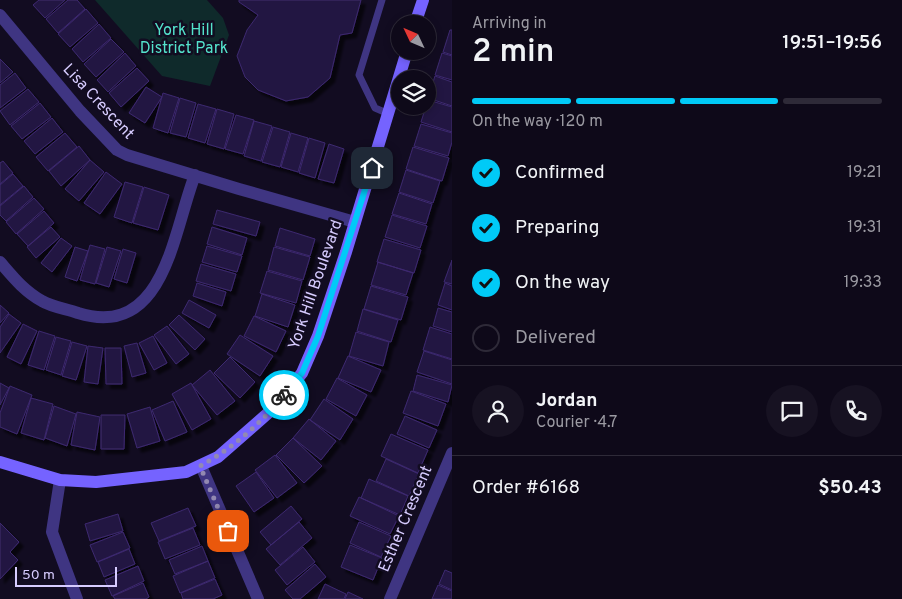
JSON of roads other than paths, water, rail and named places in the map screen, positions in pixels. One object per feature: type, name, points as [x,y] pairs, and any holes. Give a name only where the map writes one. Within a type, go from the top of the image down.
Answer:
[{"type":"street","points":[[418,15],[423,0]]},
{"type":"street","name":"Lisa Crescent","points":[[0,16],[80,111],[118,150],[127,155],[355,222]]},
{"type":"street","name":"York Hill Boulevard","points":[[0,462],[60,480],[96,482],[186,472],[218,457],[269,412],[302,373],[318,336],[404,60]]},
{"type":"street","points":[[0,262],[19,285],[43,302],[86,315],[105,317],[120,315],[135,308],[148,297],[166,269],[195,175]]},
{"type":"street","name":"Esther Crescent","points":[[390,599],[452,453]]},
{"type":"street","points":[[200,466],[258,599]]},
{"type":"street","points":[[60,480],[52,532],[73,598]]},
{"type":"lane","points":[[382,0],[359,75],[376,108],[389,114]]},
{"type":"park label","name":"York Hill District Park","points":[[184,40]]}]
